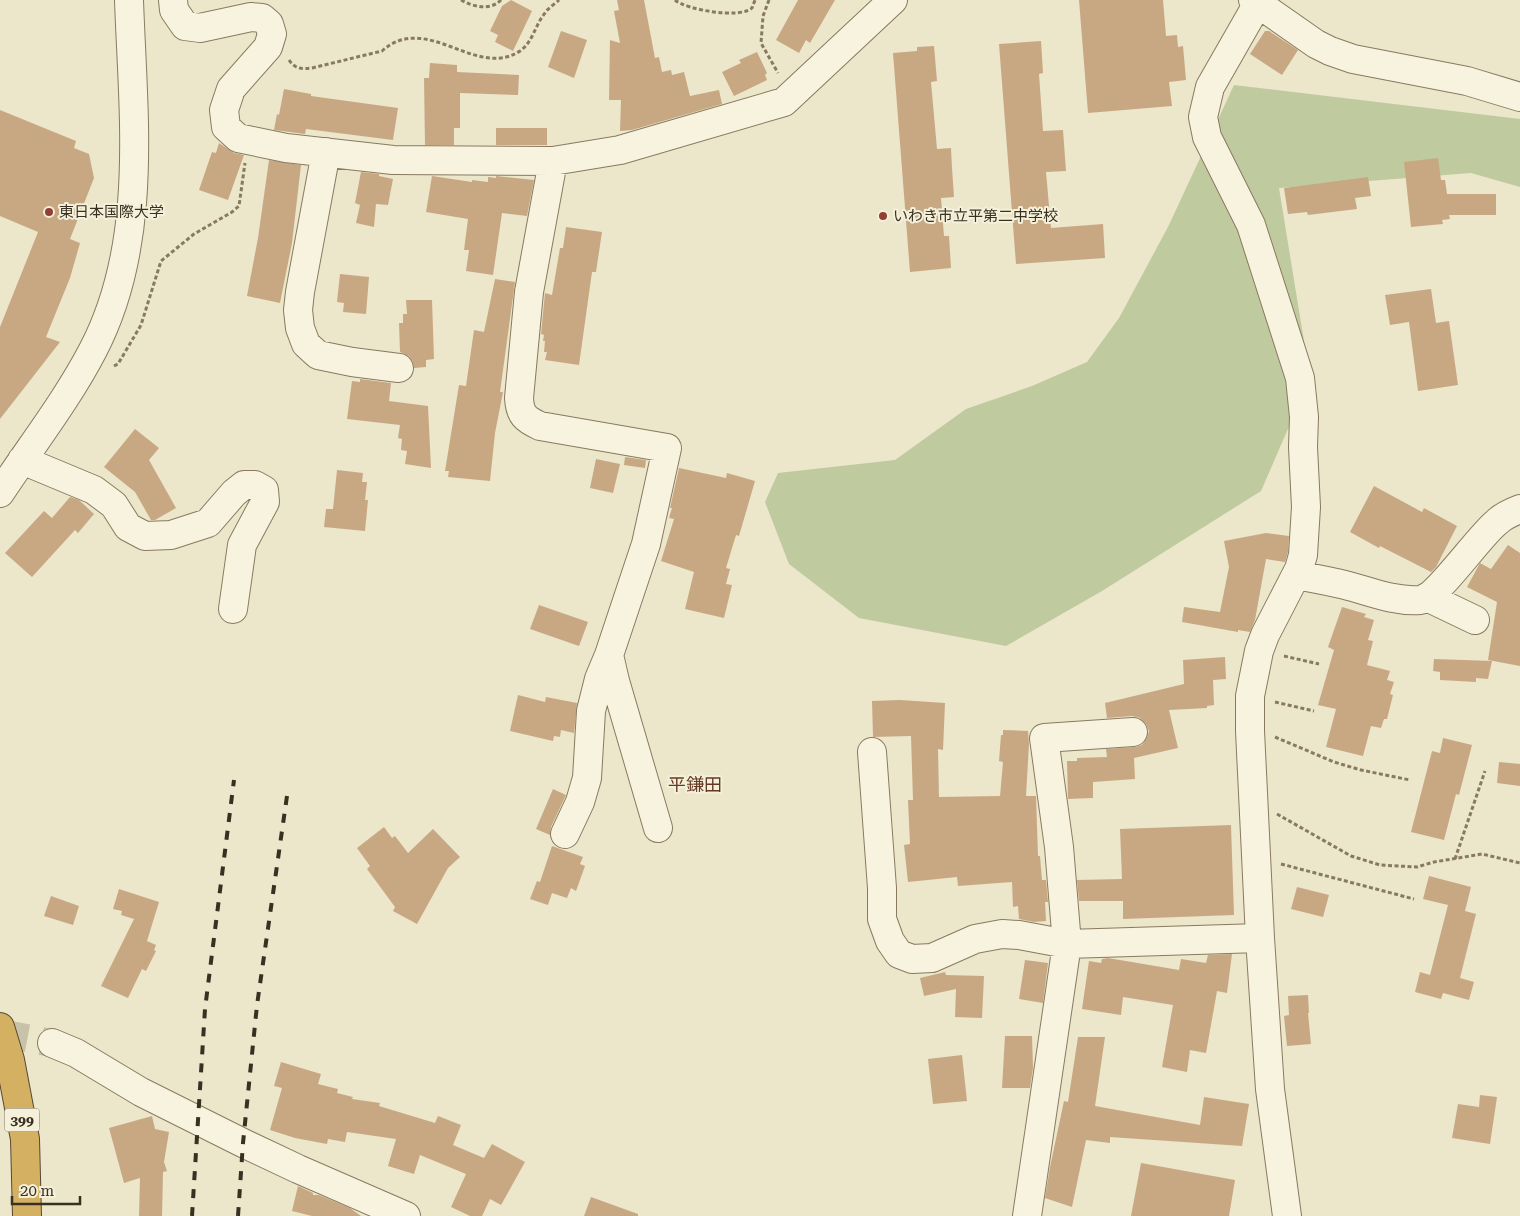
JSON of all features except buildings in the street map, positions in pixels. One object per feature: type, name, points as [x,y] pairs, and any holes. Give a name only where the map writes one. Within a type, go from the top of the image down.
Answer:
[{"type":"highway","name":"399","points":[[0,1027],[10,1060],[26,1139],[27,1216]]},
{"type":"street","points":[[0,493],[67,393],[93,349],[114,299],[127,249],[134,192],[129,0]]},
{"type":"street","points":[[173,0],[174,10],[185,26],[200,28],[251,17],[262,18],[269,24],[272,34],[268,47],[232,89],[224,110],[226,126],[238,138],[286,148],[393,160],[553,161],[620,150],[784,102],[892,0]]},
{"type":"street","points":[[1286,1216],[1270,1089],[1260,938],[1250,696],[1259,650],[1304,555],[1306,534],[1302,447],[1304,417],[1300,378],[1251,225],[1207,137],[1203,117],[1210,87],[1255,2],[1316,44],[1352,59],[1467,81],[1520,97]]},
{"type":"street","points":[[326,152],[300,292],[298,310],[300,328],[306,344],[318,355],[352,362],[399,368]]},
{"type":"street","points":[[553,161],[529,292],[519,410],[528,420],[540,426],[667,448],[646,544],[590,711],[587,778],[580,802],[565,834]]},
{"type":"street","points":[[22,460],[94,490],[114,505],[128,527],[145,536],[171,535],[208,523],[234,493],[244,485],[260,487],[264,490],[265,502],[242,545],[233,609]]},
{"type":"street","points":[[1296,575],[1345,585],[1391,598],[1422,600],[1433,593],[1489,528],[1498,520],[1520,509]]},
{"type":"street","points":[[1426,597],[1475,620]]},
{"type":"street","points":[[609,655],[658,828]]},
{"type":"street","points":[[1027,1216],[1067,944],[1059,847],[1044,738],[1133,732]]},
{"type":"street","points":[[872,752],[882,888],[882,919],[890,941],[899,954],[912,959],[932,958],[975,939],[1002,934],[1019,935],[1067,944],[1260,938]]},
{"type":"street","points":[[52,1043],[76,1053],[142,1092],[298,1169],[406,1216]]},
{"type":"path","points":[[461,0],[480,7],[496,4],[501,0]]},
{"type":"path","points":[[272,34],[293,66],[301,69],[382,51],[400,39],[412,37],[428,39],[472,54],[508,58],[525,47],[545,11],[559,0]]},
{"type":"path","points":[[675,0],[690,8],[743,13],[752,8],[755,0]]},
{"type":"path","points":[[769,0],[762,16],[761,43],[791,94]]},
{"type":"path","points":[[111,368],[118,364],[141,325],[161,261],[194,234],[239,206],[247,140]]},
{"type":"path","points":[[1259,650],[1319,664]]},
{"type":"path","points":[[1250,696],[1314,711]]},
{"type":"path","points":[[1250,731],[1268,734],[1334,762],[1360,770],[1410,780]]},
{"type":"path","points":[[1455,859],[1485,771]]},
{"type":"path","points":[[1254,812],[1280,814],[1351,856],[1380,865],[1417,867],[1434,862],[1482,854],[1520,863]]},
{"type":"path","points":[[1256,858],[1414,899]]},
{"type":"green space","points":[[1234,85],[1520,119],[1520,187],[1471,173],[1279,188],[1310,378],[1261,491],[1102,591],[1006,646],[859,618],[789,564],[765,502],[778,473],[895,460],[966,409],[1032,386],[1087,362],[1119,318],[1168,227]]},
{"type":"tunnel","points":[[0,1033],[52,1043]]},
{"type":"railway","points":[[192,1216],[205,1009],[234,780]]},
{"type":"railway","points":[[238,1216],[243,1143],[257,1005],[288,789]]},
{"type":"place","name":"東日本国際大学","points":[[49,212]]},
{"type":"place","name":"いわき市立平第二中学校","points":[[883,216]]},
{"type":"district","name":"平鎌田","points":[[695,784]]}]
